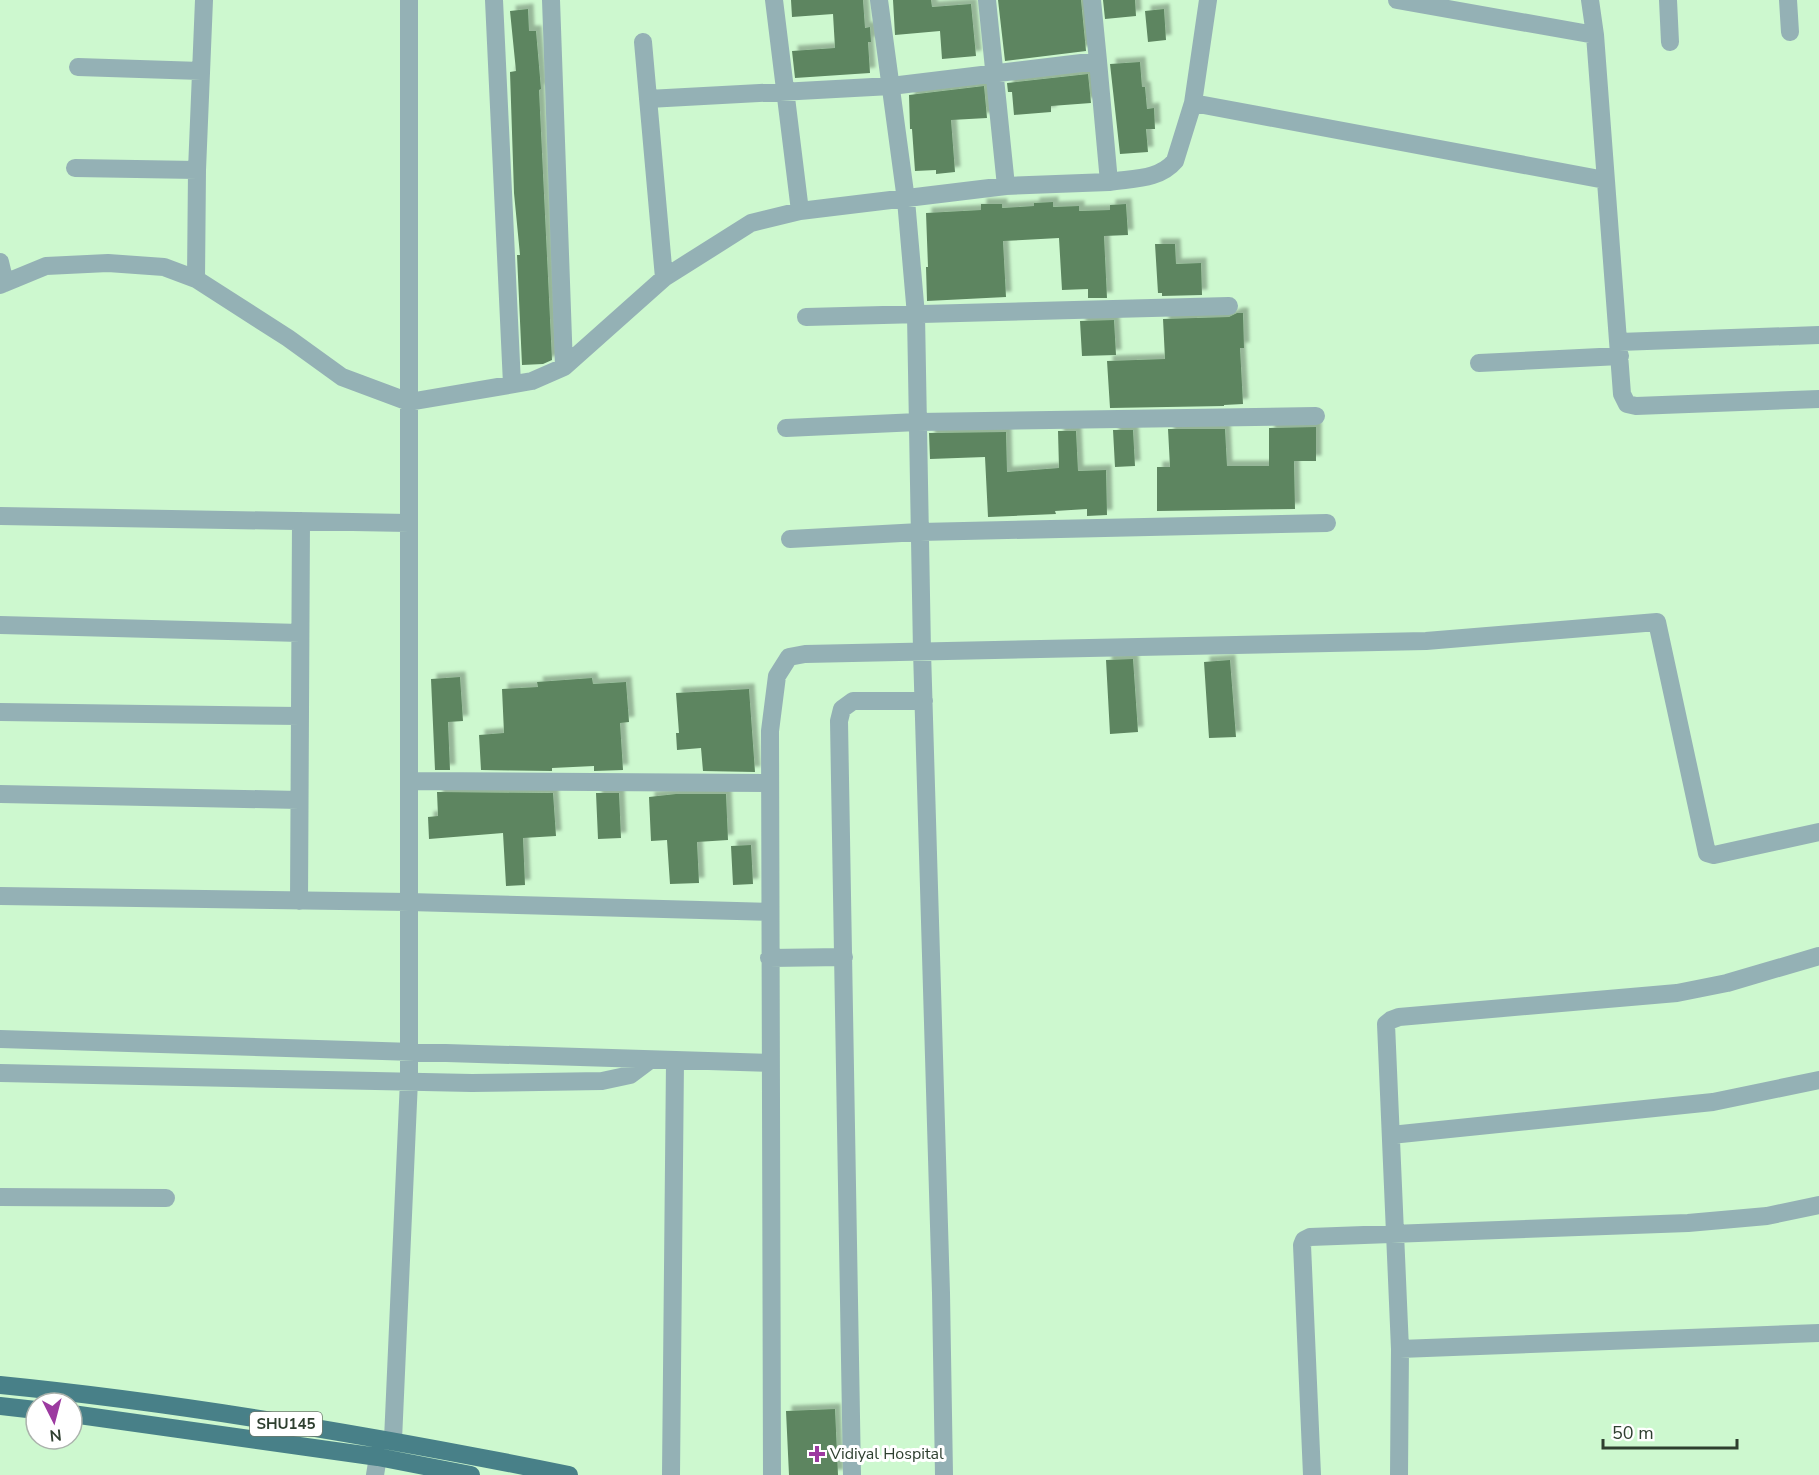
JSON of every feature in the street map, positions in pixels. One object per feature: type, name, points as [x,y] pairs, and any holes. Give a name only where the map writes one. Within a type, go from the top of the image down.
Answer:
[{"type":"main road","name":"SHU145","points":[[0,1385],[81,1393],[393,1440],[570,1475]]},
{"type":"main road","points":[[0,1406],[24,1409]]},
{"type":"main road","points":[[84,1416],[377,1466],[471,1475]]},
{"type":"street","points":[[196,279],[197,170],[204,0]]},
{"type":"street","points":[[393,1440],[409,1080],[409,0]]},
{"type":"street","points":[[494,0],[512,384]]},
{"type":"street","points":[[551,0],[564,367]]},
{"type":"street","points":[[774,0],[800,211]]},
{"type":"street","points":[[879,0],[906,200],[916,315],[922,651],[944,1475]]},
{"type":"street","points":[[987,0],[1006,186]]},
{"type":"street","points":[[1092,0],[1109,182]]},
{"type":"street","points":[[0,262],[3,284],[46,266],[108,263],[164,267],[196,279],[288,338],[342,377],[409,402],[532,381],[564,367],[664,278],[751,224],[800,211],[906,200],[1006,186],[1109,182],[1159,174],[1175,161],[1193,102],[1208,0]]},
{"type":"street","points":[[1397,0],[1595,35]]},
{"type":"street","points":[[1590,0],[1595,35],[1622,394],[1627,404],[1636,406],[1819,399]]},
{"type":"street","points":[[1668,0],[1670,42]]},
{"type":"street","points":[[1788,0],[1790,32]]},
{"type":"street","points":[[643,42],[664,278]]},
{"type":"street","points":[[648,99],[891,86],[1098,61]]},
{"type":"street","points":[[78,67],[201,71]]},
{"type":"street","points":[[1193,102],[1605,180]]},
{"type":"street","points":[[75,168],[197,170]]},
{"type":"street","points":[[806,317],[1229,306]]},
{"type":"street","points":[[1479,363],[1619,349],[1819,335]]},
{"type":"street","points":[[786,428],[918,422],[1316,416]]},
{"type":"street","points":[[0,516],[409,523]]},
{"type":"street","points":[[299,901],[301,521]]},
{"type":"street","points":[[790,539],[920,532],[1327,523]]},
{"type":"street","points":[[772,1475],[769,1063],[770,731],[777,676],[789,657],[805,654],[922,651],[1426,641],[1657,622],[1707,853],[1714,855],[1819,832]]},
{"type":"street","points":[[0,625],[300,633]]},
{"type":"street","points":[[852,1475],[839,721],[842,709],[853,701],[924,701]]},
{"type":"street","points":[[0,712],[300,716]]},
{"type":"street","points":[[409,782],[770,783]]},
{"type":"street","points":[[0,794],[299,800]]},
{"type":"street","points":[[0,896],[409,902],[769,912]]},
{"type":"street","points":[[1399,1475],[1400,1349],[1386,1024],[1399,1017],[1677,993],[1727,982],[1819,956]]},
{"type":"street","points":[[770,958],[844,957]]},
{"type":"street","points":[[0,1040],[769,1063]]},
{"type":"street","points":[[0,1072],[472,1083],[602,1081],[630,1075],[650,1060]]},
{"type":"street","points":[[671,1475],[675,1061]]},
{"type":"street","points":[[1391,1135],[1713,1102],[1819,1080]]},
{"type":"street","points":[[0,1197],[166,1198]]},
{"type":"street","points":[[1312,1475],[1302,1245],[1304,1240],[1310,1237],[1395,1236],[1688,1223],[1767,1216],[1819,1205]]},
{"type":"street","points":[[1400,1349],[1819,1334]]},
{"type":"building","points":[[791,0],[863,0],[865,28],[870,27],[871,42],[868,42],[870,73],[795,78],[792,51],[835,48],[833,14],[792,17]]},
{"type":"building","points":[[893,0],[931,0],[932,7],[971,4],[976,56],[942,59],[940,31],[895,35]]},
{"type":"building","points":[[998,0],[1081,0],[1086,51],[1005,61]]},
{"type":"building","points":[[1103,0],[1135,0],[1136,16],[1105,19]]},
{"type":"building","points":[[528,9],[529,31],[536,31],[541,89],[539,90],[552,360],[543,364],[522,365],[517,255],[520,255],[514,193],[510,72],[516,71],[510,11]]},
{"type":"building","points":[[1164,9],[1166,40],[1148,42],[1145,11]]},
{"type":"building","points":[[1140,62],[1147,109],[1154,108],[1155,129],[1146,129],[1148,152],[1120,154],[1110,64]]},
{"type":"building","points":[[1088,74],[1091,103],[1051,106],[1051,112],[1014,115],[1012,92],[1008,92],[1007,83]]},
{"type":"building","points":[[984,86],[987,118],[951,120],[955,172],[936,174],[936,170],[915,171],[909,95]]},
{"type":"building","points":[[1053,202],[1053,207],[1079,206],[1079,211],[1110,210],[1110,205],[1126,204],[1128,235],[1104,236],[1107,298],[1088,298],[1088,289],[1062,290],[1059,238],[1003,241],[1006,297],[927,301],[926,213],[981,210],[981,204],[1002,204],[1002,208]]},
{"type":"building","points":[[1155,244],[1175,244],[1176,264],[1201,263],[1202,295],[1162,296],[1162,293],[1158,293]]},
{"type":"building","points":[[1243,313],[1244,348],[1240,348],[1243,404],[1110,408],[1107,361],[1165,359],[1163,319],[1229,317]]},
{"type":"building","points":[[1114,320],[1116,355],[1082,356],[1080,321]]},
{"type":"building","points":[[1316,427],[1316,461],[1294,461],[1295,509],[1157,511],[1157,467],[1170,467],[1168,429],[1225,429],[1227,466],[1269,466],[1269,428]]},
{"type":"building","points":[[1113,430],[1133,430],[1135,466],[1115,467]]},
{"type":"building","points":[[1058,431],[1076,431],[1078,471],[1106,470],[1107,515],[1087,516],[1087,509],[1055,511],[1056,514],[988,517],[985,457],[930,459],[929,433],[1006,432],[1007,472],[1059,468]]},
{"type":"building","points":[[1133,659],[1138,732],[1110,734],[1106,660]]},
{"type":"building","points":[[1230,660],[1236,737],[1209,738],[1204,662]]},
{"type":"building","points":[[460,677],[463,721],[448,722],[450,770],[435,770],[431,679]]},
{"type":"building","points":[[592,678],[593,684],[626,682],[629,722],[620,723],[623,770],[594,771],[594,766],[552,768],[552,771],[481,770],[479,735],[504,733],[502,689],[538,687],[537,682]]},
{"type":"building","points":[[749,689],[755,772],[703,771],[701,748],[677,750],[676,733],[679,733],[676,693]]},
{"type":"building","points":[[437,792],[553,793],[556,836],[523,838],[525,885],[506,886],[503,833],[429,839],[428,817],[438,816]]},
{"type":"building","points":[[596,793],[619,793],[621,838],[598,839]]},
{"type":"building","points":[[676,794],[726,794],[728,840],[697,842],[699,883],[670,884],[667,840],[651,841],[649,797]]},
{"type":"building","points":[[751,845],[753,884],[733,885],[731,846]]},
{"type":"building","points":[[835,1409],[838,1475],[789,1475],[786,1411]]},
{"type":"place","name":"Vidiyal Hospital","points":[[817,1454]]}]
